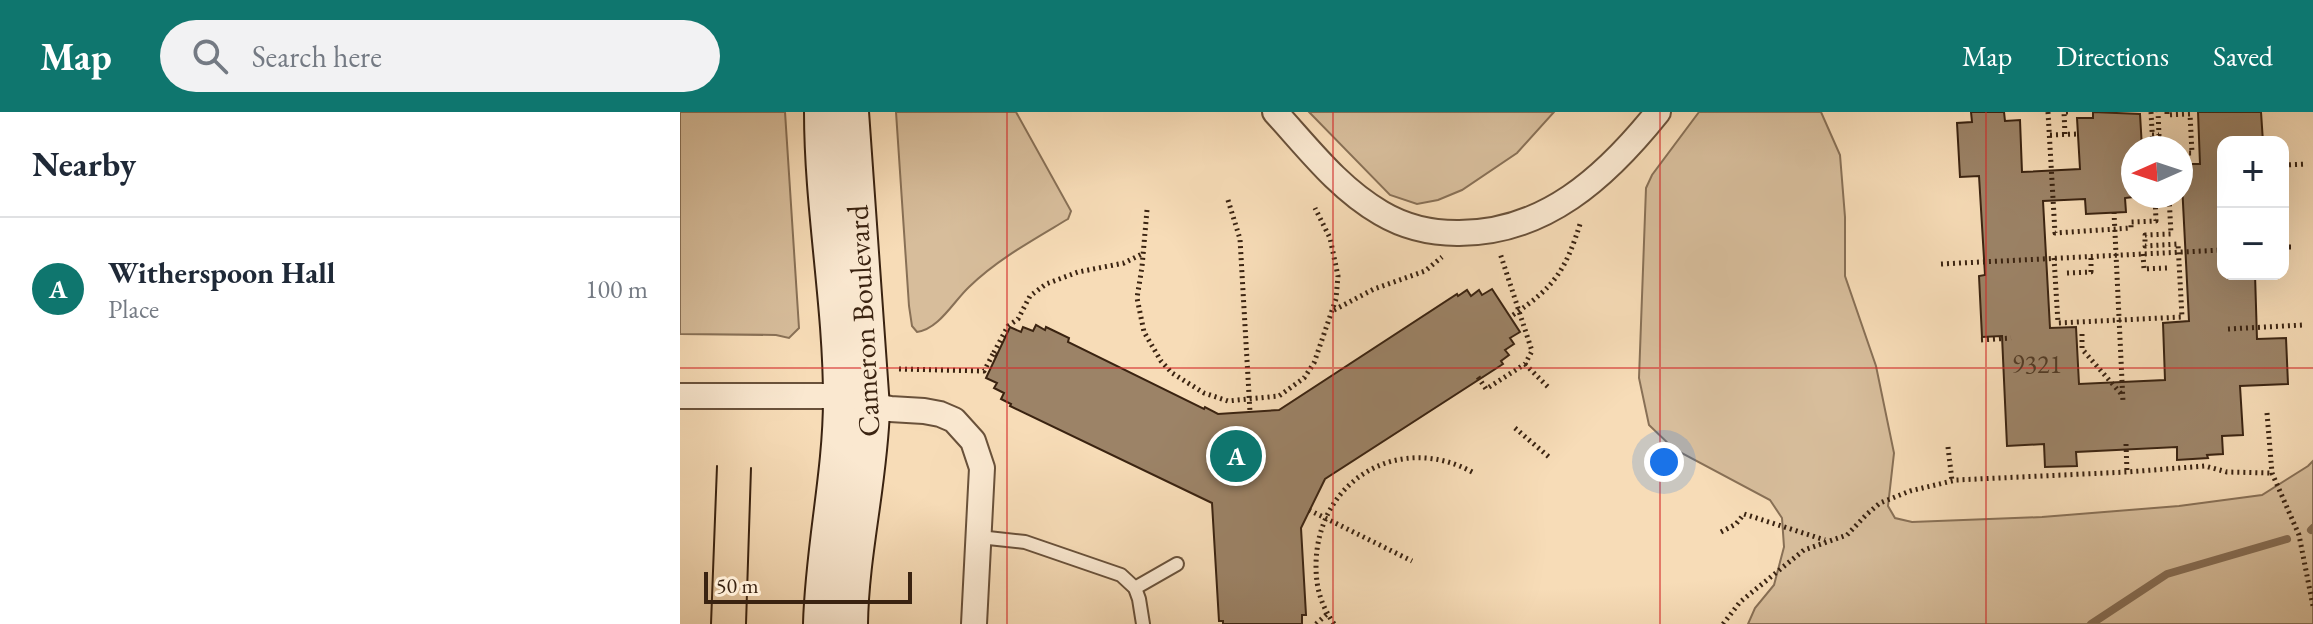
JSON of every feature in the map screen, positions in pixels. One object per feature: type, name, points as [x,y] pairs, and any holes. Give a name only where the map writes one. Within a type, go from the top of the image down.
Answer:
[{"type":"street","name":"Cameron Boulevard","points":[[822,112],[840,353],[871,445],[851,594],[850,624]]},
{"type":"street","name":"Cameron Boulevard","points":[[821,624],[840,443],[856,401],[851,112]]},
{"type":"street","points":[[1275,112],[1343,185],[1375,209],[1394,220],[1420,228],[1468,233],[1520,224],[1571,196],[1623,153],[1658,112]]},
{"type":"street","points":[[680,396],[813,394],[940,414],[954,420],[973,441],[982,468],[974,624]]},
{"type":"lane","points":[[979,537],[1013,539],[1121,575],[1135,588],[1143,624]]},
{"type":"lane","points":[[1135,588],[1177,564]]},
{"type":"path","points":[[2048,112],[2055,233],[2131,228],[2131,222],[2156,221],[2155,208]]},
{"type":"path","points":[[2065,134],[2064,112],[2071,112]]},
{"type":"path","points":[[2151,112],[2152,135],[2159,135],[2158,112]]},
{"type":"path","points":[[2167,112],[2167,115],[2190,114],[2191,136]]},
{"type":"path","points":[[2050,135],[2078,134]]},
{"type":"path","points":[[2289,165],[2307,164]]},
{"type":"path","points":[[1228,200],[1240,239],[1250,412]]},
{"type":"path","points":[[1147,210],[1137,306],[1144,332],[1172,373],[1216,399],[1228,401],[1279,396],[1304,378],[1314,363],[1338,288],[1337,264],[1330,238],[1315,208]]},
{"type":"path","points":[[2054,258],[2058,323],[2182,317],[2178,244],[2145,246],[2145,235],[2171,234],[2170,208]]},
{"type":"path","points":[[2082,334],[2082,349],[2123,399],[2114,212]]},
{"type":"path","points":[[1516,313],[1561,272],[1574,246],[1581,220]]},
{"type":"path","points":[[1941,264],[2217,250]]},
{"type":"path","points":[[1478,377],[1486,389],[1525,364],[1532,351],[1516,313],[1499,252]]},
{"type":"path","points":[[899,369],[984,371],[1008,326],[1018,319],[1030,296],[1046,284],[1078,272],[1124,263],[1143,254]]},
{"type":"path","points":[[1333,311],[1374,289],[1425,271],[1446,254]]},
{"type":"path","points":[[2143,254],[2144,269],[2167,268]]},
{"type":"path","points":[[2067,273],[2091,272],[2091,257]]},
{"type":"path","points":[[2228,329],[2303,325]]},
{"type":"path","points":[[1981,340],[2011,338]]},
{"type":"path","points":[[1525,364],[1549,388]]},
{"type":"path","points":[[2267,413],[2272,473],[2299,535],[2313,606]]},
{"type":"path","points":[[1515,428],[1549,457]]},
{"type":"path","points":[[2126,444],[2127,472]]},
{"type":"path","points":[[1948,447],[1952,481]]},
{"type":"path","points":[[1334,624],[1320,598],[1316,577],[1317,540],[1337,497],[1350,483],[1371,469],[1390,462],[1433,459],[1474,473]]},
{"type":"path","points":[[1723,624],[1740,602],[1804,550],[1847,535],[1867,514],[1890,498],[1952,481],[2205,466],[2227,472],[2272,473]]},
{"type":"path","points":[[1309,510],[1412,561]]},
{"type":"path","points":[[1721,532],[1736,524],[1744,514],[1830,541]]},
{"type":"path","points":[[1316,624],[1327,614]]},
{"type":"shaded area","points":[[680,112],[785,112],[799,328],[789,338],[776,335],[680,334]]},
{"type":"shaded area","points":[[896,112],[1016,112],[1071,211],[1068,219],[1016,250],[969,287],[932,326],[917,332],[912,326],[909,306]]},
{"type":"shaded area","points":[[1309,112],[1554,112],[1517,153],[1462,190],[1438,200],[1417,204],[1390,195]]},
{"type":"shaded area","points":[[1699,112],[1821,112],[1840,155],[1845,217],[1845,276],[1876,366],[1894,453],[1888,506],[1895,518],[1912,522],[2042,517],[2179,506],[2262,495],[2313,461],[2313,624],[1748,624],[1755,608],[1774,585],[1784,547],[1782,518],[1770,500],[1674,449],[1649,425],[1639,378],[1646,188],[1652,175]]},
{"type":"building","points":[[1971,112],[2004,112],[2005,121],[2020,120],[2022,172],[2080,169],[2077,118],[2093,118],[2093,112],[2140,114],[2141,136],[2121,136],[2121,208],[2126,208],[2126,212],[2086,214],[2085,199],[2043,201],[2050,328],[2076,327],[2079,384],[2165,380],[2163,323],[2189,321],[2183,208],[2193,208],[2193,164],[2200,164],[2198,112],[2261,112],[2263,136],[2217,136],[2217,280],[2255,280],[2257,339],[2286,338],[2288,384],[2240,386],[2243,435],[2222,436],[2223,454],[2177,460],[2177,447],[2076,452],[2077,466],[2045,467],[2044,444],[2007,446],[2002,336],[1982,337],[1979,276],[1985,275],[1979,176],[1960,177],[1957,123],[1972,122]]},
{"type":"building","points":[[1492,289],[1520,332],[1510,338],[1514,344],[1505,350],[1509,355],[1501,361],[1503,364],[1325,479],[1301,528],[1306,615],[1302,615],[1302,624],[1223,624],[1219,621],[1212,503],[1010,406],[1001,399],[1004,393],[994,388],[997,383],[986,378],[1010,327],[1021,332],[1023,327],[1033,331],[1036,325],[1069,338],[1068,342],[1218,414],[1279,410],[1457,294],[1467,290],[1471,296],[1479,290],[1482,295]]},
{"type":"waterway","points":[[2091,624],[2167,574],[2287,539]]},
{"type":"tram line","points":[[711,624],[717,466]]},
{"type":"tram line","points":[[746,624],[751,468]]},
{"type":"place","name":"Witherspoon Hall","points":[[1236,456]]}]
